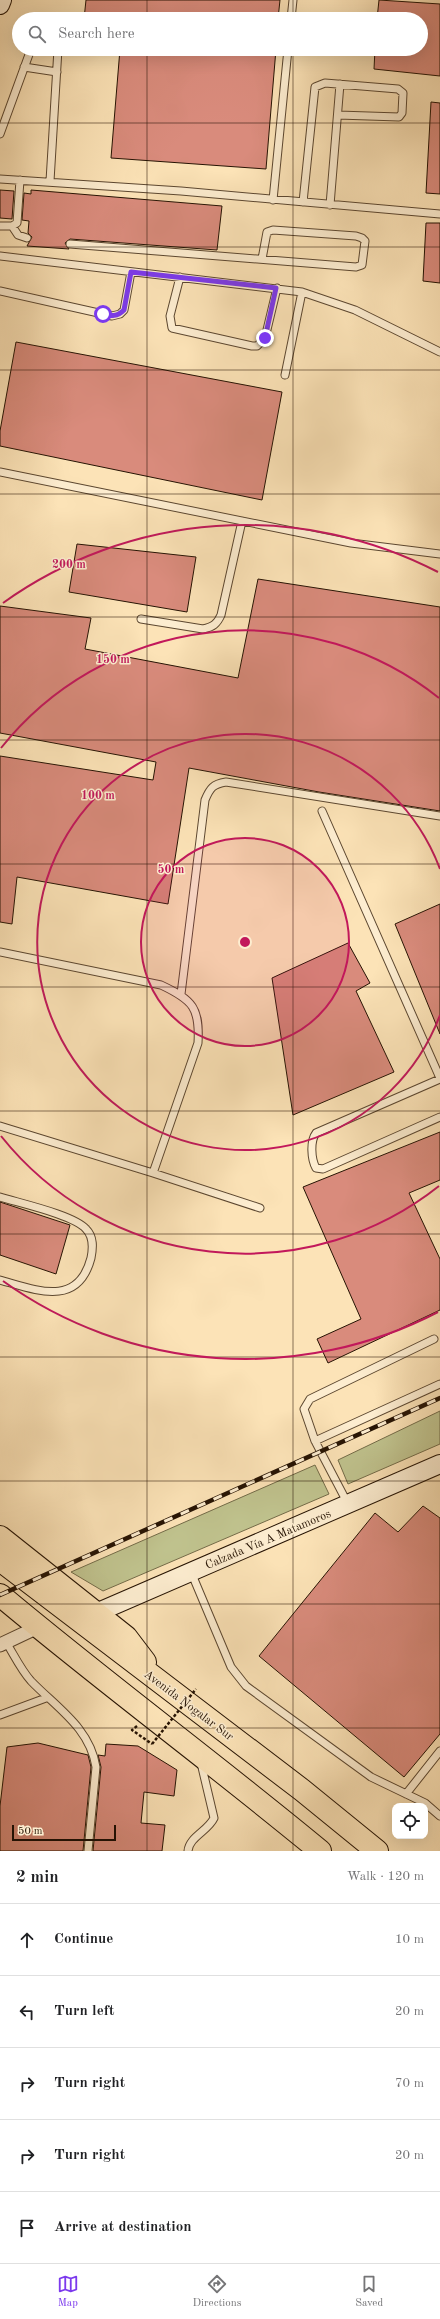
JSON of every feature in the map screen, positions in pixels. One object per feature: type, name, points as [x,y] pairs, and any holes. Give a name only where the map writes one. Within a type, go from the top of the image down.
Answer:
[{"type":"highway","points":[[0,1536],[96,1613],[137,1649],[155,1679]]},
{"type":"highway","name":"Avenida Nogalar Sur","points":[[0,1560],[302,1790],[377,1851]]},
{"type":"highway","points":[[0,1595],[147,1715],[198,1753],[301,1840],[320,1851]]},
{"type":"street","points":[[0,5],[2,0]]},
{"type":"street","name":"Calzada Vía A Matamoros","points":[[96,1613],[440,1464]]},
{"type":"street","points":[[3,1644],[38,1627]]},
{"type":"lane","points":[[292,12],[293,0]]},
{"type":"lane","points":[[0,134],[28,56]]},
{"type":"lane","points":[[50,181],[58,56]]},
{"type":"lane","points":[[273,200],[287,56]]},
{"type":"lane","points":[[24,67],[57,72]]},
{"type":"lane","points":[[303,202],[315,87],[325,83],[340,84],[398,89],[403,93],[404,99],[402,113],[399,117],[338,114]]},
{"type":"lane","points":[[330,205],[340,84]]},
{"type":"lane","points":[[0,178],[440,214]]},
{"type":"lane","points":[[0,226],[12,226],[17,223],[19,216],[20,180]]},
{"type":"lane","points":[[12,226],[18,235],[27,238]]},
{"type":"lane","points":[[70,244],[262,260],[356,267],[362,264],[365,242],[362,238],[356,236],[272,230],[267,232],[265,236],[262,260]]},
{"type":"lane","points":[[0,256],[302,292],[355,310],[440,352]]},
{"type":"lane","points":[[0,290],[112,316],[120,314],[124,310],[131,272]]},
{"type":"lane","points":[[180,278],[170,316],[172,328],[252,346],[257,346],[265,338],[276,288]]},
{"type":"lane","points":[[285,375],[302,292]]},
{"type":"lane","points":[[0,472],[351,543],[440,554]]},
{"type":"lane","points":[[141,619],[203,629],[212,627],[217,623],[221,615],[242,521]]},
{"type":"lane","points":[[181,994],[205,800],[209,790],[215,784],[226,782],[440,816]]},
{"type":"lane","points":[[322,811],[440,1079],[316,1134],[312,1142],[314,1163],[316,1168],[323,1169],[440,1117]]},
{"type":"lane","points":[[0,952],[161,985],[181,994],[194,1008],[199,1022],[198,1044],[153,1173]]},
{"type":"lane","points":[[0,1126],[260,1208]]},
{"type":"lane","points":[[0,1197],[74,1221],[86,1229],[92,1240],[93,1249],[83,1276],[75,1286],[60,1292],[42,1292],[0,1280]]},
{"type":"lane","points":[[348,1504],[315,1441],[304,1409],[310,1399],[434,1339]]},
{"type":"lane","points":[[315,1441],[440,1384]]},
{"type":"lane","points":[[191,1572],[231,1667],[246,1686],[371,1777],[424,1804],[440,1816]]},
{"type":"lane","points":[[3,1644],[30,1680],[46,1698],[81,1729],[94,1754],[96,1768],[88,1851]]},
{"type":"lane","points":[[0,1715],[46,1698]]},
{"type":"lane","points":[[406,1794],[440,1751]]},
{"type":"lane","points":[[188,1851],[189,1844],[211,1824],[214,1818],[198,1753]]},
{"type":"path","points":[[152,1744],[196,1689]]},
{"type":"green space","points":[[440,1411],[440,1444],[348,1484],[338,1460]]},
{"type":"green space","points":[[315,1465],[329,1494],[103,1591],[71,1572]]},
{"type":"building","points":[[86,0],[280,0],[279,12],[85,12]]},
{"type":"building","points":[[379,0],[440,4],[440,76],[374,69],[375,56],[428,56],[428,12],[378,12]]},
{"type":"building","points":[[119,56],[275,56],[266,169],[111,158]]},
{"type":"building","points":[[431,102],[440,103],[440,194],[426,193]]},
{"type":"building","points":[[0,190],[14,191],[12,219],[0,218]]},
{"type":"building","points":[[31,190],[222,206],[217,250],[70,239],[65,243],[69,249],[27,246],[32,237],[28,233],[29,221],[22,220],[24,193],[31,194]]},
{"type":"building","points":[[426,223],[440,223],[440,283],[423,281]]},
{"type":"building","points":[[16,342],[282,392],[262,500],[0,446],[0,431]]},
{"type":"building","points":[[77,544],[196,557],[187,612],[69,592]]},
{"type":"building","points":[[258,579],[440,607],[440,811],[319,792],[189,768],[168,904],[17,877],[12,924],[0,922],[0,756],[153,780],[156,762],[0,733],[0,606],[91,618],[85,649],[238,678]]},
{"type":"building","points":[[440,904],[440,1034],[395,924]]},
{"type":"building","points":[[348,943],[370,983],[356,991],[394,1072],[293,1115],[272,978]]},
{"type":"building","points":[[440,1132],[440,1180],[409,1193],[440,1259],[440,1310],[328,1363],[317,1339],[361,1319],[303,1187]]},
{"type":"building","points":[[0,1202],[70,1225],[56,1274],[0,1255]]},
{"type":"building","points":[[423,1506],[440,1518],[440,1734],[404,1777],[259,1656],[375,1513],[398,1532]]},
{"type":"building","points":[[38,1743],[88,1755],[91,1767],[83,1851],[0,1851],[0,1806],[7,1747]]},
{"type":"building","points":[[106,1744],[138,1746],[177,1770],[174,1796],[144,1792],[141,1823],[165,1825],[162,1851],[93,1851],[101,1767],[98,1755],[105,1756]]},
{"type":"railway","points":[[0,1595],[440,1398]]},
{"type":"route","points":[[103,314],[112,316],[120,314],[124,310],[131,272],[276,288],[265,338]]}]
